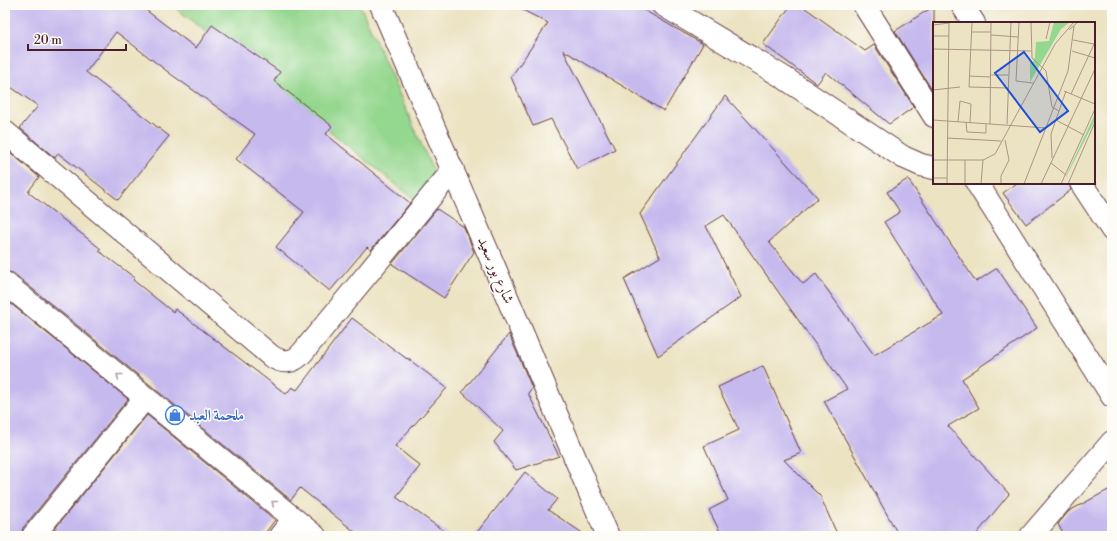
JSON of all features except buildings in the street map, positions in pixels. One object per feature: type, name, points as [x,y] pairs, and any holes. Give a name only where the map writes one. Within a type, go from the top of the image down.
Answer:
[{"type":"street","name":"شارع بور سعيد","points":[[381,5],[453,170],[608,536]]},
{"type":"street","points":[[663,5],[783,77],[903,157],[933,168]]},
{"type":"street","points":[[864,5],[933,114]]},
{"type":"street","points":[[962,5],[973,22]]},
{"type":"street","points":[[5,132],[271,356],[284,362],[292,361],[298,358],[453,170]]},
{"type":"street","points":[[978,184],[1112,396]]},
{"type":"street","points":[[1082,184],[1112,230]]},
{"type":"street","points":[[5,283],[315,536]]},
{"type":"street","points":[[33,536],[145,398]]},
{"type":"street","points":[[1031,536],[1112,442]]},
{"type":"street","points":[[280,536],[294,519]]},
{"type":"green space","points":[[172,5],[360,5],[434,173],[414,199]]},
{"type":"place","name":"ملحمة العبد","points":[[175,415]]}]
